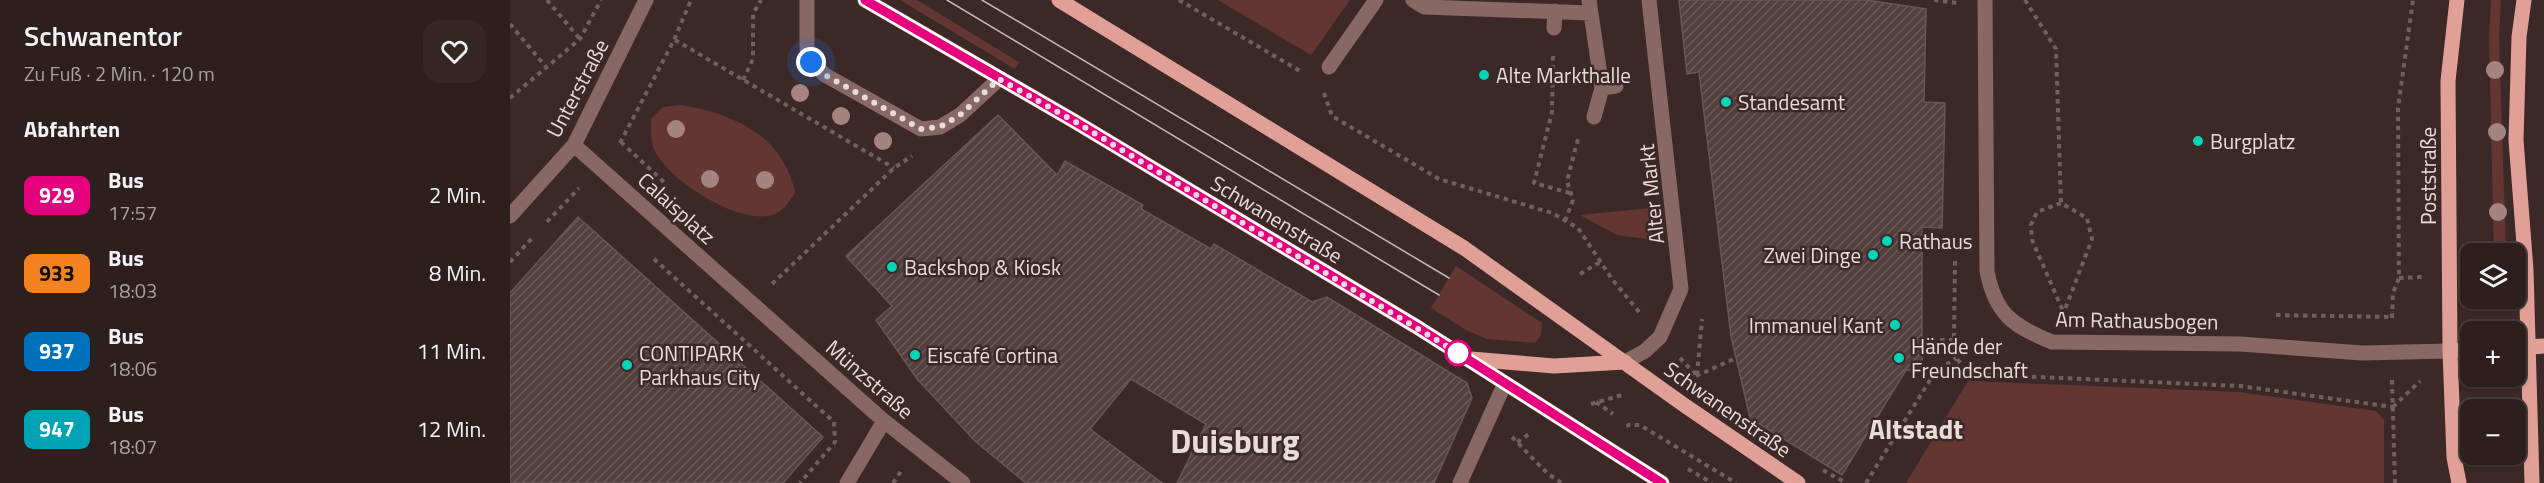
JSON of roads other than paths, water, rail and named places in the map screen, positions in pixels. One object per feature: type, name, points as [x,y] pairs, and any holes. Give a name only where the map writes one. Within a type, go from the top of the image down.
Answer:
[{"type":"main road","name":"Schwanenstraße","points":[[865,0],[1084,127],[1468,359],[1662,483]]},
{"type":"main road","name":"Schwanenstraße","points":[[1059,0],[1464,248],[1798,483]]},
{"type":"main road","name":"Poststraße","points":[[2457,0],[2448,81],[2450,351],[2454,457],[2458,483]]},
{"type":"main road","points":[[2524,0],[2518,37],[2516,140],[2526,270],[2532,483]]},
{"type":"main road","points":[[2450,351],[2460,350]]},
{"type":"main road","points":[[1468,359],[1554,366],[1625,362]]},
{"type":"main road","points":[[2450,483],[2454,457]]},
{"type":"street","name":"Unterstraße","points":[[510,216],[574,145],[646,0]]},
{"type":"street","points":[[807,0],[807,50],[811,62],[825,75],[921,129],[940,127],[960,115],[999,79]]},
{"type":"street","points":[[1329,67],[1376,0]]},
{"type":"street","points":[[1413,0],[1424,7],[1555,11],[1590,6],[1609,87],[1594,117]]},
{"type":"street","name":"Alter Markt","points":[[1625,362],[1645,351],[1660,337],[1681,289],[1649,0]]},
{"type":"street","name":"Am Rathausbogen","points":[[1985,0],[1987,271],[1991,293],[2006,316],[2028,332],[2052,342],[2240,344],[2362,353],[2450,351]]},
{"type":"street","points":[[1554,28],[1555,11]]},
{"type":"street","name":"Calaisplatz","points":[[574,145],[752,303]]},
{"type":"street","name":"Münzstraße","points":[[752,303],[884,421],[963,483]]},
{"type":"street","points":[[1460,483],[1505,383]]},
{"type":"street","points":[[847,483],[884,421]]},
{"type":"tram line","points":[[947,0],[1439,295]]},
{"type":"tram line","points":[[982,0],[1449,278]]},
{"type":"place","name":"Alte Markthalle","points":[[1484,75]]},
{"type":"place","name":"Standesamt","points":[[1726,102]]},
{"type":"place","name":"Burgplatz","points":[[2198,141]]},
{"type":"place","name":"Rathaus","points":[[1887,241]]},
{"type":"place","name":"Zwei Dinge","points":[[1873,255]]},
{"type":"place","name":"Backshop & Kiosk","points":[[892,267]]},
{"type":"place","name":"Immanuel Kant","points":[[1895,325]]},
{"type":"place","name":"Eiscafé Cortina","points":[[915,355]]},
{"type":"place","name":"Hände der Freundschaft","points":[[1899,358]]},
{"type":"place","name":"CONTIPARK Parkhaus City","points":[[627,365]]},
{"type":"district","name":"Altstadt","points":[[1916,428]]},
{"type":"district","name":"Duisburg","points":[[1235,441]]}]
